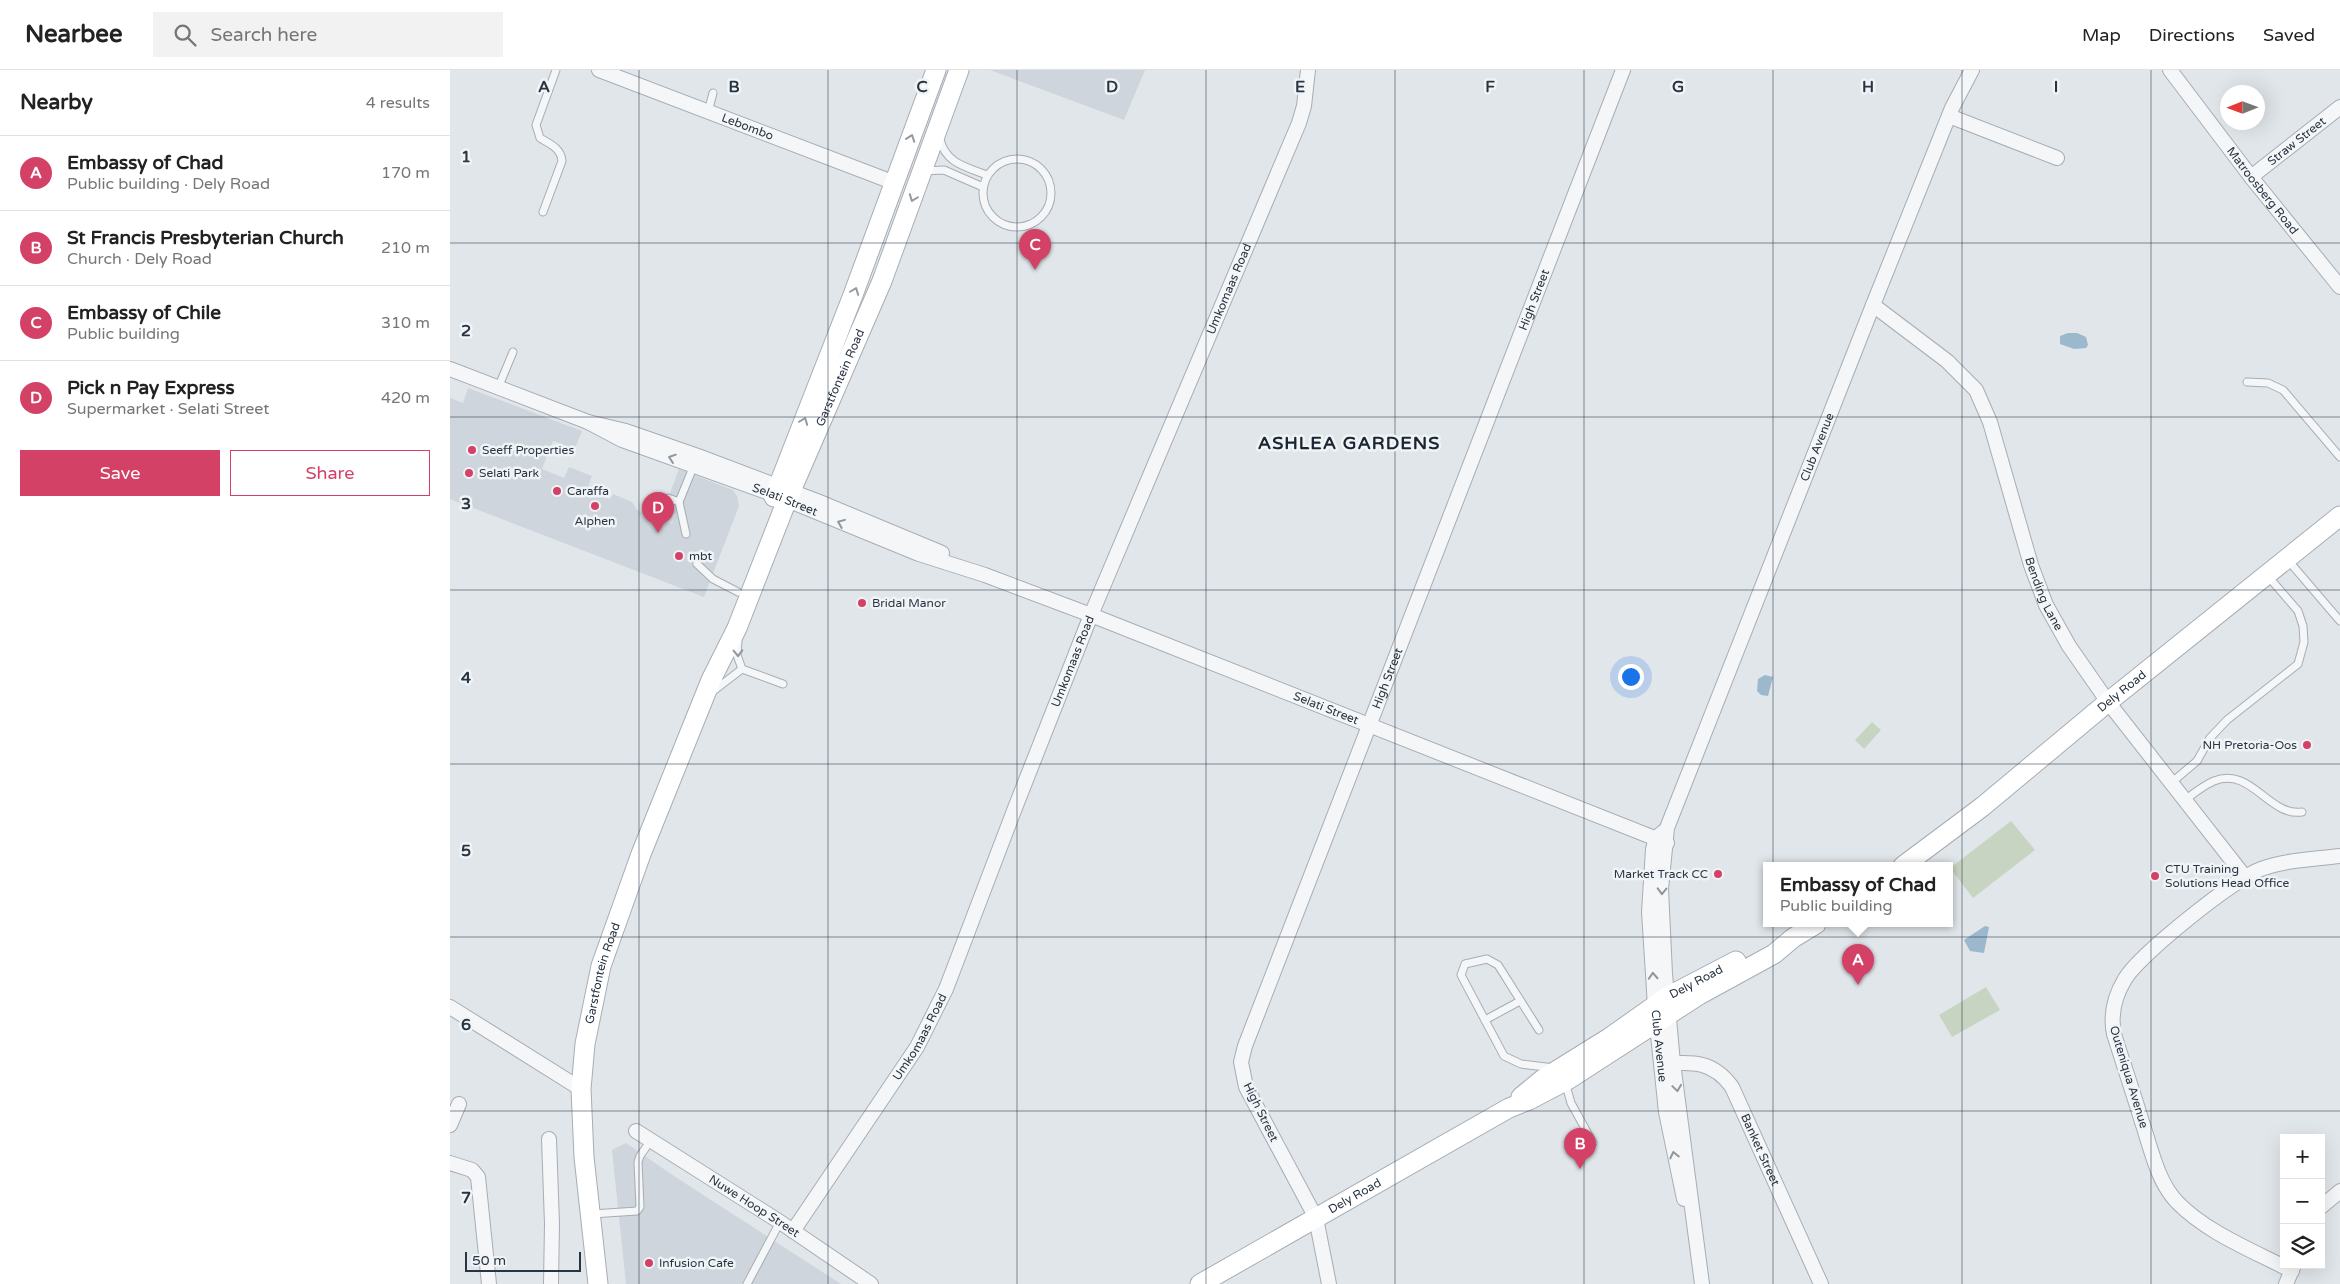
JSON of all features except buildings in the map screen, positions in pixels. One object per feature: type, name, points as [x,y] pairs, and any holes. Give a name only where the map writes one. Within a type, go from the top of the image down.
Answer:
[{"type":"main road","name":"Garstfontein Road","points":[[598,1284],[584,1157],[581,1089],[585,1044],[601,966],[641,854],[783,493],[936,70]]},
{"type":"main road","name":"Garstfontein Road","points":[[783,493],[882,281],[959,70]]},
{"type":"main road","name":"Dely Road","points":[[1908,862],[1982,807],[2108,702],[2340,516]]},
{"type":"main road","name":"Dely Road","points":[[1200,1284],[1509,1108],[1529,1100],[1562,1075],[1662,1010],[1686,985],[1764,948],[1793,938],[1811,927]]},
{"type":"street","name":"Lebombo","points":[[599,70],[895,183]]},
{"type":"street","name":"Umkomaas Road","points":[[793,1231],[917,1047],[936,1011],[961,955],[1015,808],[1091,615],[1299,123],[1304,106],[1308,70]]},
{"type":"street","name":"High Street","points":[[1329,1284],[1316,1218],[1246,1087],[1241,1062],[1248,1036],[1623,70]]},
{"type":"street","name":"Club Avenue","points":[[1702,1284],[1694,1236],[1669,1135],[1667,1064],[1649,891],[1662,840],[1872,305],[1949,116],[1972,70]]},
{"type":"street","name":"Matroosberg Road","points":[[2170,70],[2251,177],[2340,287]]},
{"type":"street","name":"Straw Street","points":[[2251,177],[2340,106]]},
{"type":"street","points":[[1949,116],[2057,158]]},
{"type":"street","name":"Bending Lane","points":[[1872,305],[1947,361],[1976,390],[1990,422],[2031,565],[2046,605],[2069,646],[2108,702],[2245,877]]},
{"type":"street","name":"Selati Street","points":[[450,369],[588,422],[626,431],[696,461],[922,544],[985,575],[1370,724],[1662,840]]},
{"type":"street","name":"Outeniqua Avenue","points":[[2280,1262],[2221,1234],[2188,1212],[2166,1186],[2155,1162],[2112,1023],[2116,997],[2133,967],[2226,889],[2245,877],[2278,864],[2340,856]]},
{"type":"street","points":[[450,1007],[581,1089]]},
{"type":"street","name":"Banket Street","points":[[1667,1064],[1696,1064],[1710,1067],[1724,1076],[1732,1087],[1822,1284]]},
{"type":"street","points":[[450,1125],[459,1104]]},
{"type":"street","name":"Nuwe Hoop Street","points":[[636,1131],[780,1222],[871,1284]]},
{"type":"street","points":[[549,1139],[552,1224],[551,1284]]},
{"type":"street","points":[[450,1163],[472,1170],[478,1177],[489,1284]]},
{"type":"street","points":[[2325,1204],[2340,1191]]},
{"type":"street","points":[[2286,1284],[2293,1269]]},
{"type":"lane","points":[[542,212],[562,161],[562,154],[540,138],[536,125],[556,70]]},
{"type":"lane","points":[[708,112],[713,93]]},
{"type":"lane","points":[[938,131],[944,151],[952,161],[987,176]]},
{"type":"lane","points":[[1012,159],[1032,162],[1046,176],[1050,186],[1049,206],[1044,215],[1027,226],[1017,228],[1007,227],[994,219],[985,207],[983,187],[987,176],[1002,162],[1012,159]]},
{"type":"lane","points":[[923,172],[935,169],[944,170],[983,187]]},
{"type":"lane","points":[[498,388],[513,352]]},
{"type":"lane","points":[[2247,382],[2268,383],[2283,390],[2340,457]]},
{"type":"lane","points":[[686,534],[679,502],[696,461]]},
{"type":"lane","points":[[668,498],[679,502]]},
{"type":"lane","points":[[2287,559],[2340,621]]},
{"type":"lane","points":[[697,564],[713,580],[743,597],[737,648],[737,655],[742,669]]},
{"type":"lane","points":[[2171,783],[2197,761],[2210,738],[2227,720],[2298,664],[2304,642],[2303,626],[2298,612],[2267,575]]},
{"type":"lane","points":[[742,669],[783,684]]},
{"type":"lane","points":[[703,699],[742,669]]},
{"type":"lane","points":[[2185,800],[2209,784],[2226,778],[2240,780],[2256,788],[2287,812],[2302,812]]},
{"type":"lane","points":[[1539,1030],[1498,965],[1487,959],[1465,964],[1461,975],[1504,1056],[1513,1062],[1562,1075],[1571,1103],[1593,1143]]},
{"type":"lane","points":[[1485,1020],[1520,1001]]},
{"type":"lane","points":[[589,1214],[637,1210],[640,1207],[638,1162],[651,1140]]},
{"type":"lane","points":[[747,1284],[780,1222]]},
{"type":"shaded area","points":[[990,70],[1145,70],[1124,120]]},
{"type":"shaded area","points":[[468,388],[582,431],[575,449],[553,441],[542,469],[564,478],[569,467],[592,476],[588,487],[598,491],[597,494],[610,499],[613,494],[632,502],[637,510],[672,524],[676,514],[664,509],[679,469],[733,490],[737,496],[739,506],[704,597],[450,499],[450,398],[463,403]]},
{"type":"shaded area","points":[[626,1143],[841,1284],[626,1284],[612,1150]]},
{"type":"green space","points":[[1872,722],[1881,730],[1864,749],[1855,740]]},
{"type":"green space","points":[[2011,821],[2035,850],[1973,898],[1953,872],[1953,866]]},
{"type":"green space","points":[[1986,987],[2000,1010],[1952,1037],[1939,1015]]},
{"type":"water","points":[[2068,333],[2077,333],[2086,337],[2088,345],[2086,348],[2074,349],[2060,344],[2060,336]]},
{"type":"water","points":[[1765,675],[1773,677],[1768,696],[1761,695],[1757,691],[1758,679]]},
{"type":"water","points":[[1985,926],[1989,927],[1984,953],[1970,951],[1964,940]]},
{"type":"place","name":"Embassy of Chile","points":[[1035,270]]},
{"type":"place","name":"Seeff Properties","points":[[472,450]]},
{"type":"place","name":"Selati Park","points":[[469,473]]},
{"type":"place","name":"Caraffa","points":[[557,491]]},
{"type":"place","name":"Alphen","points":[[595,506]]},
{"type":"place","name":"Pick n Pay Express","points":[[658,533]]},
{"type":"place","name":"mbt","points":[[679,556]]},
{"type":"place","name":"Bridal Manor","points":[[862,603]]},
{"type":"place","name":"NH Pretoria-Oos","points":[[2307,745]]},
{"type":"place","name":"Market Track CC","points":[[1718,874]]},
{"type":"place","name":"CTU Training Solutions Head Office","points":[[2155,876]]},
{"type":"place","name":"Embassy of Chad","points":[[1858,985]]},
{"type":"place","name":"St Francis Presbyterian Church","points":[[1580,1169]]},
{"type":"place","name":"Infusion Cafe","points":[[649,1263]]},
{"type":"district","name":"ASHLEA GARDENS","points":[[1349,443]]}]
